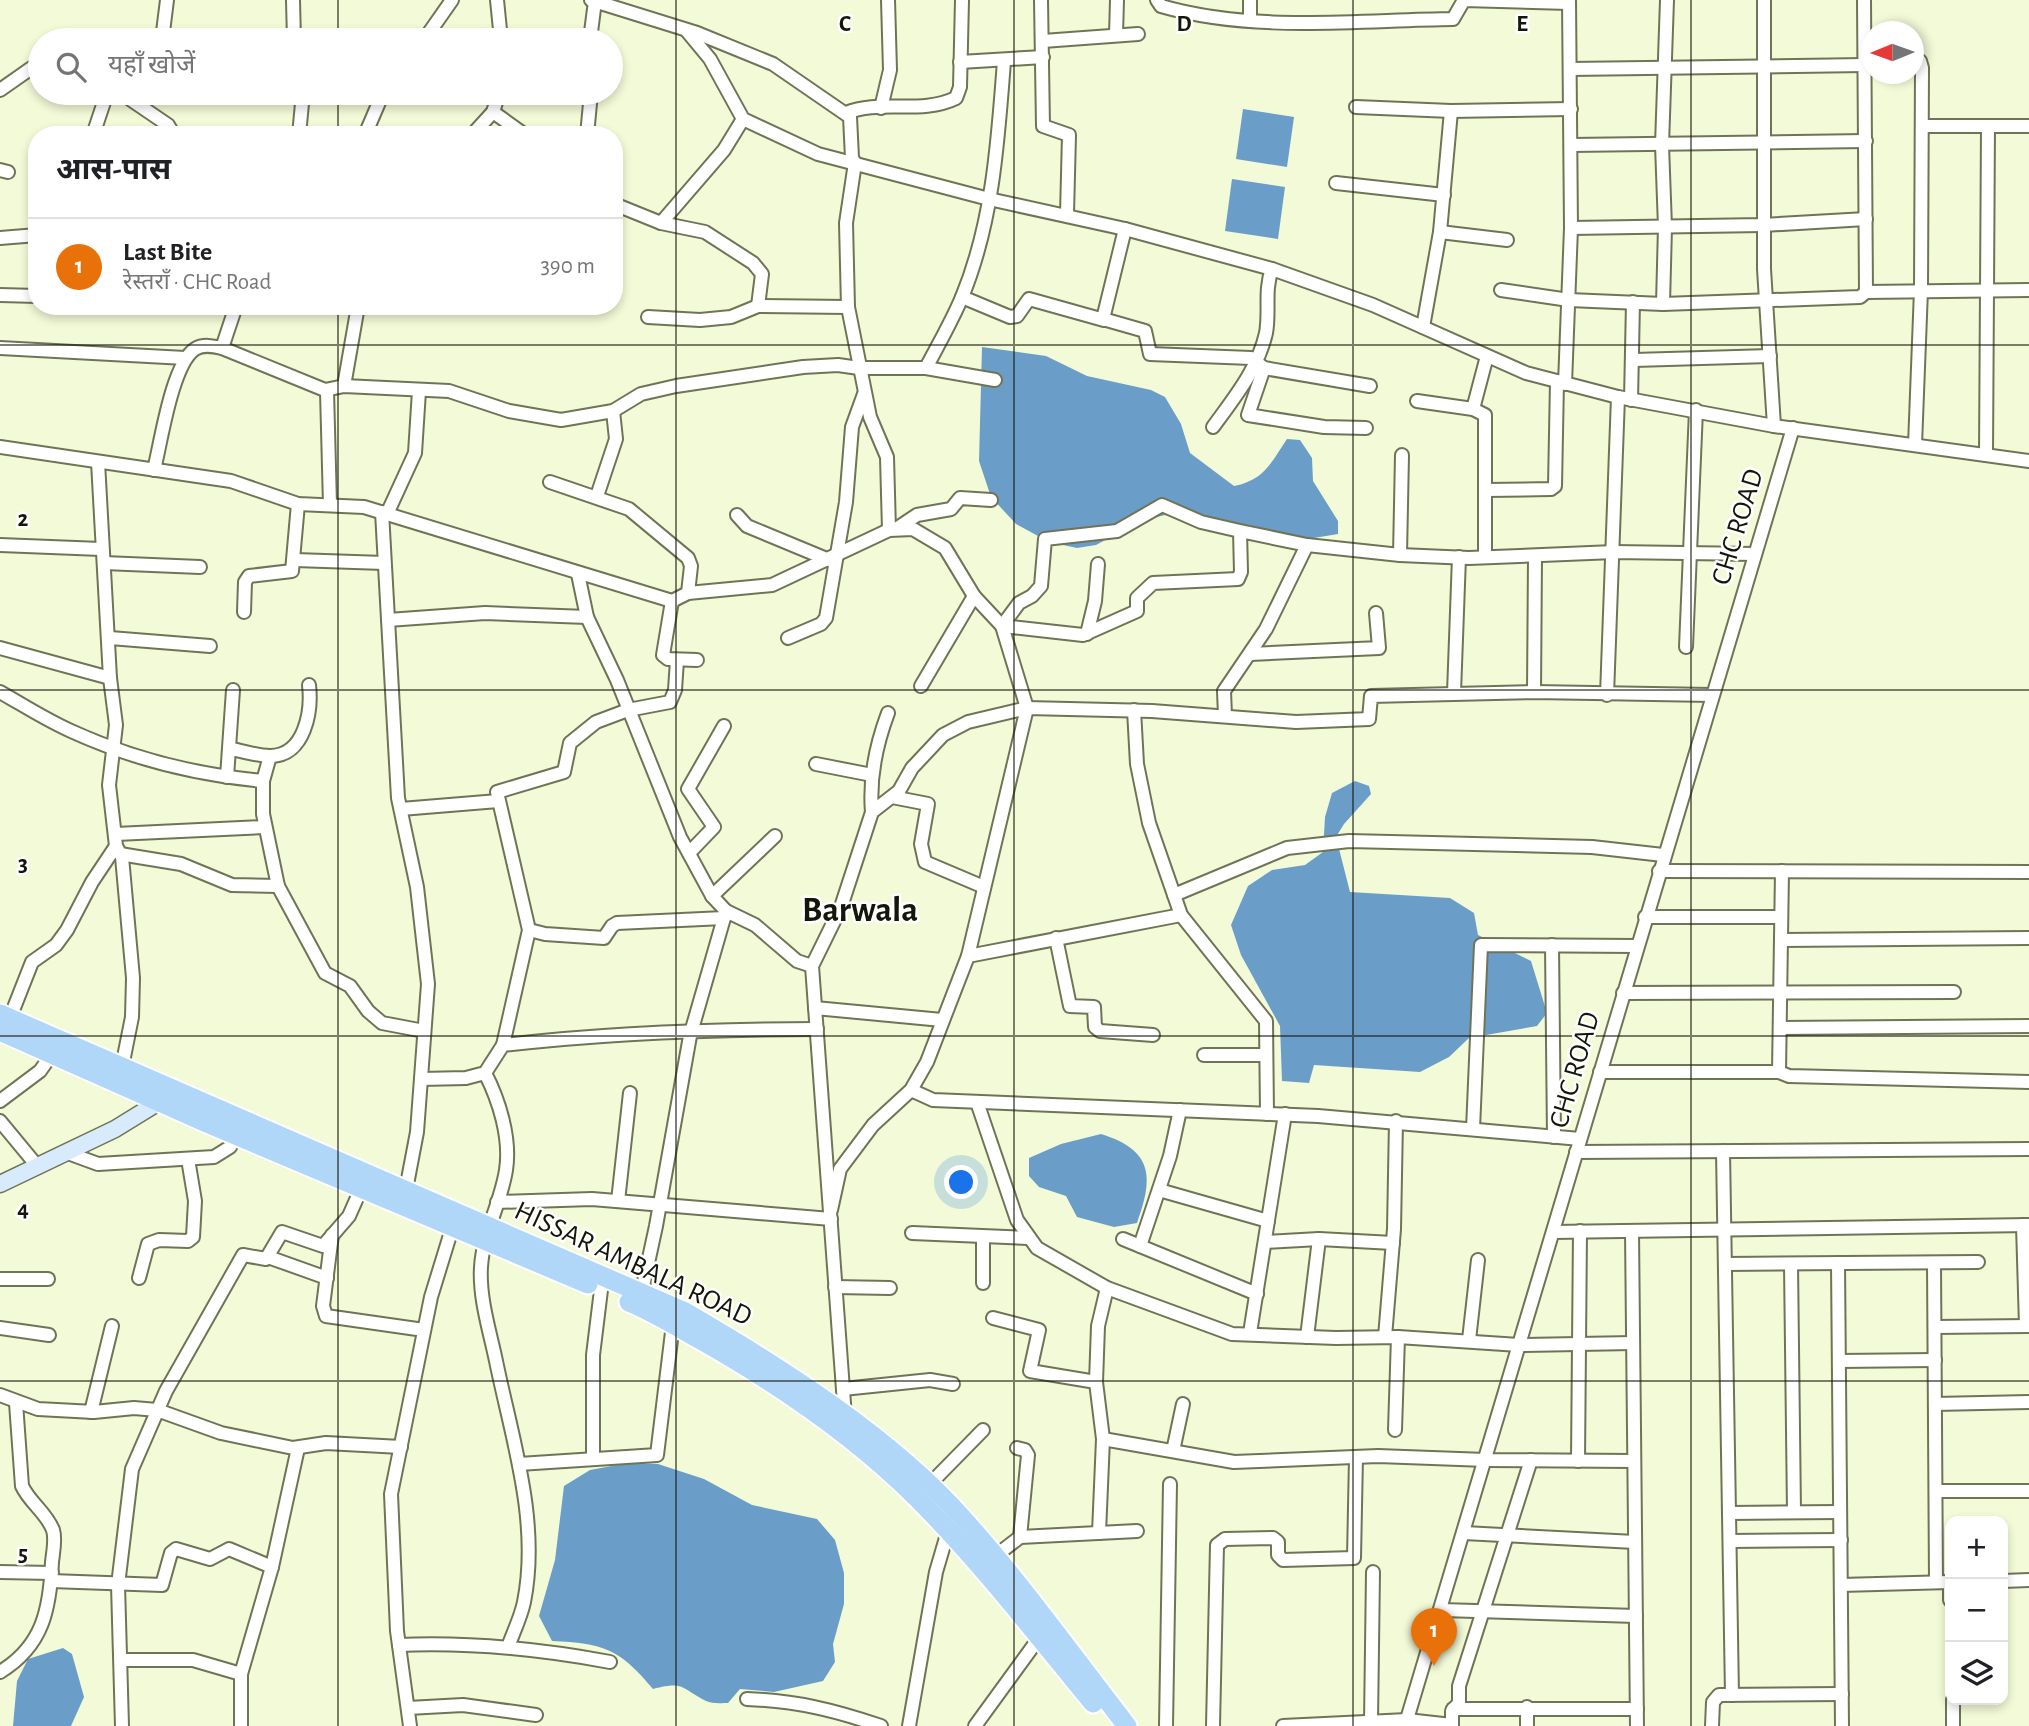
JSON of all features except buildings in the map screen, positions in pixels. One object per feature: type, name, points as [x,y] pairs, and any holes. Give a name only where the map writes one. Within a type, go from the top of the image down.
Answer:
[{"type":"main road","name":"HISSAR AMBALA ROAD","points":[[3,1021],[52,1054],[158,1101],[236,1135],[365,1181]]},
{"type":"main road","name":"HISSAR AMBALA ROAD","points":[[3,1021],[179,1091],[365,1181],[640,1299],[673,1324],[903,1461],[965,1520],[1127,1726]]},
{"type":"main road","name":"HISSAR AMBALA ROAD","points":[[487,1233],[601,1290],[685,1312],[766,1359],[845,1426],[948,1531],[1111,1726]]},
{"type":"street","points":[[164,28],[167,0]]},
{"type":"street","points":[[293,0],[293,28]]},
{"type":"street","points":[[432,28],[452,0]]},
{"type":"street","points":[[497,0],[500,28]]},
{"type":"street","points":[[881,108],[890,69],[888,0]]},
{"type":"street","points":[[846,113],[861,107],[918,108],[954,100],[958,94],[962,0]]},
{"type":"street","points":[[1041,0],[1043,127],[1067,132],[1069,137],[1067,214]]},
{"type":"street","points":[[1116,35],[1118,0]]},
{"type":"street","points":[[1157,0],[1161,6],[1171,9],[1250,21],[1453,19],[1464,0],[1569,1],[1569,300],[1555,486],[1551,489],[1487,490]]},
{"type":"street","points":[[1250,0],[1250,21]]},
{"type":"street","points":[[1663,304],[1665,227],[1662,145],[1667,0]]},
{"type":"street","points":[[1764,0],[1763,225],[1774,426]]},
{"type":"street","points":[[1864,0],[1865,21]]},
{"type":"street","points":[[591,28],[593,1],[687,30],[773,64],[846,113],[852,123],[852,158],[855,163],[846,223],[848,307],[870,417],[887,457],[892,530]]},
{"type":"street","points":[[687,30],[710,59],[743,119],[818,154],[989,199],[1067,214],[1272,269],[1373,305],[1526,373],[1561,383],[1774,426],[2029,461]]},
{"type":"street","points":[[1043,41],[1138,34]]},
{"type":"street","points":[[960,62],[1043,57]]},
{"type":"street","points":[[1570,69],[1765,65],[1861,58]]},
{"type":"street","points":[[926,368],[962,297],[989,199],[1004,61]]},
{"type":"street","points":[[0,89],[28,70]]},
{"type":"street","points":[[1866,292],[1867,84]]},
{"type":"street","points":[[1915,445],[1921,290],[1922,84]]},
{"type":"street","points":[[96,126],[103,105]]},
{"type":"street","points":[[145,105],[169,126]]},
{"type":"street","points":[[300,126],[302,105]]},
{"type":"street","points":[[369,126],[378,105]]},
{"type":"street","points":[[480,126],[493,112],[495,105]]},
{"type":"street","points":[[588,126],[589,105]]},
{"type":"street","points":[[1356,107],[1451,111],[1571,109]]},
{"type":"street","points":[[1423,327],[1440,232],[1451,111]]},
{"type":"street","points":[[493,112],[512,126]]},
{"type":"street","points":[[661,223],[724,150],[743,119]]},
{"type":"street","points":[[1922,126],[2029,126]]},
{"type":"street","points":[[1986,455],[1988,126]]},
{"type":"street","points":[[1571,145],[1866,141]]},
{"type":"street","points":[[1336,183],[1444,195]]},
{"type":"street","points":[[623,208],[661,223],[705,232],[760,268],[762,277],[758,306]]},
{"type":"street","points":[[1571,228],[1763,225],[1866,219]]},
{"type":"street","points":[[1104,320],[1125,229]]},
{"type":"street","points":[[1440,232],[1507,240]]},
{"type":"street","points":[[0,238],[28,236]]},
{"type":"street","points":[[1272,269],[1268,283],[1261,365],[1248,415],[1324,427],[1366,428]]},
{"type":"street","points":[[1501,290],[1569,300],[1663,304],[1853,299],[1866,292],[2029,290]]},
{"type":"street","points":[[0,295],[28,296]]},
{"type":"street","points":[[962,297],[1010,317],[1017,316],[1029,299],[1145,331],[1148,350],[1152,355],[1250,358],[1261,365],[1370,386]]},
{"type":"street","points":[[1607,695],[1625,398],[1634,360],[1633,302]]},
{"type":"street","points":[[648,317],[700,320],[731,317],[758,306],[848,307]]},
{"type":"street","points":[[222,348],[233,315]]},
{"type":"street","points":[[344,386],[356,315]]},
{"type":"street","points":[[154,470],[178,374],[185,358],[204,346],[222,348],[327,391],[344,386],[457,393],[509,411],[561,420],[613,411],[641,394],[693,383],[803,367],[838,365],[859,368],[926,368],[995,380]]},
{"type":"street","points":[[0,348],[185,358]]},
{"type":"street","points":[[1473,409],[1487,356]]},
{"type":"street","points":[[1634,360],[1770,356]]},
{"type":"street","points":[[1213,427],[1261,365]]},
{"type":"street","points":[[327,391],[330,505]]},
{"type":"street","points":[[404,1198],[417,1132],[426,970],[417,887],[398,798],[384,564],[385,513],[415,453],[419,391]]},
{"type":"street","points":[[788,638],[824,621],[832,559],[846,502],[852,427],[865,394]]},
{"type":"street","points":[[1417,401],[1473,409],[1484,413],[1487,418],[1485,557]]},
{"type":"street","points":[[1686,647],[1696,410]]},
{"type":"street","points":[[597,496],[616,439],[613,411]]},
{"type":"street","name":"CHC ROAD","points":[[1406,1723],[1442,1610],[1663,855],[1793,428]]},
{"type":"street","points":[[0,447],[231,481],[298,503],[364,507],[672,601],[688,593],[772,585],[832,559],[917,515],[951,509],[960,498],[991,500]]},
{"type":"street","points":[[1400,555],[1402,455]]},
{"type":"street","points":[[98,462],[101,549],[110,638],[110,678],[116,719],[109,780],[134,978],[131,1017],[122,1067]]},
{"type":"street","points":[[550,482],[629,509],[688,558],[691,566],[688,593]]},
{"type":"street","points":[[244,612],[245,582],[249,576],[289,573],[295,560],[298,503]]},
{"type":"street","points":[[1002,626],[1019,603],[1032,596],[1041,586],[1046,538],[1117,531],[1162,505],[1201,522],[1240,531],[1307,545],[1400,555],[1535,557],[1614,552],[1755,554]]},
{"type":"street","points":[[737,515],[747,526],[832,559]]},
{"type":"street","points":[[831,1215],[840,1169],[873,1125],[911,1090],[927,1062],[968,956],[1027,708],[1002,626],[974,596],[939,543],[919,531],[892,530]]},
{"type":"street","points":[[1002,626],[1087,634],[1136,611],[1137,598],[1153,583],[1239,578],[1240,531]]},
{"type":"street","points":[[0,545],[101,549]]},
{"type":"street","points":[[1225,716],[1224,691],[1266,629],[1307,545]]},
{"type":"street","points":[[1454,693],[1459,557]]},
{"type":"street","points":[[1534,692],[1535,557]]},
{"type":"street","points":[[295,560],[384,564]]},
{"type":"street","points":[[104,563],[200,566]]},
{"type":"street","points":[[1087,634],[1096,601],[1098,564]]},
{"type":"street","points":[[578,574],[587,617],[689,853],[725,914]]},
{"type":"street","points":[[922,686],[974,596]]},
{"type":"street","points":[[672,601],[662,652],[665,658],[697,660]]},
{"type":"street","points":[[388,620],[485,613],[587,617]]},
{"type":"street","points":[[1250,654],[1379,648],[1376,613]]},
{"type":"street","points":[[110,638],[210,646]]},
{"type":"street","points":[[0,648],[110,678]]},
{"type":"street","points":[[421,1079],[466,1078],[485,1073],[503,1045],[529,930],[519,878],[498,801],[499,791],[564,772],[569,743],[596,722],[628,710],[670,702],[676,690],[677,660]]},
{"type":"street","points":[[231,749],[270,756],[287,750],[306,728],[311,713],[309,685]]},
{"type":"street","points":[[226,777],[231,749],[233,690]]},
{"type":"street","points":[[0,692],[69,731],[113,748],[226,777],[263,780]]},
{"type":"street","points":[[872,812],[892,797],[912,768],[943,734],[968,722],[1027,708],[1134,710],[1297,722],[1369,719],[1371,696],[1534,692],[1712,695]]},
{"type":"street","points":[[1134,710],[1137,764],[1149,823],[1181,915],[1266,1021],[1267,1114]]},
{"type":"street","points":[[845,1426],[812,966],[841,906],[872,812],[872,775],[878,742],[888,713]]},
{"type":"street","points":[[689,853],[713,826],[688,789],[724,726]]},
{"type":"street","points":[[270,756],[263,780],[264,827],[278,886],[325,974],[350,986],[368,1011],[382,1023],[424,1031]]},
{"type":"street","points":[[816,764],[872,775]]},
{"type":"street","points":[[892,797],[928,804],[921,844],[925,862],[984,887]]},
{"type":"street","points":[[401,809],[498,801]]},
{"type":"street","points":[[3,1021],[32,962],[56,945],[67,930],[92,882],[117,845],[264,827]]},
{"type":"street","points":[[712,896],[775,836]]},
{"type":"street","points":[[1174,895],[1287,848],[1349,841],[1592,847],[1663,855]]},
{"type":"street","points":[[117,845],[181,864],[232,884],[278,886]]},
{"type":"street","points":[[1659,870],[2029,872]]},
{"type":"street","points":[[1779,1072],[1782,871]]},
{"type":"street","points":[[529,930],[604,939],[617,923],[725,914],[755,925],[797,961],[812,966]]},
{"type":"street","points":[[640,1299],[660,1206],[691,1031],[725,914]]},
{"type":"street","points":[[968,956],[1181,915]]},
{"type":"street","points":[[1645,917],[1781,917]]},
{"type":"street","points":[[1056,938],[1070,1006],[1094,1007],[1096,1027],[1100,1031],[1153,1035]]},
{"type":"street","points":[[1781,940],[2029,938]]},
{"type":"street","points":[[1473,1129],[1479,948],[1482,944],[1637,946]]},
{"type":"street","points":[[1552,945],[1554,1136]]},
{"type":"street","points":[[1623,993],[1954,992]]},
{"type":"street","points":[[815,1008],[942,1020]]},
{"type":"street","points":[[1780,1028],[2029,1026]]},
{"type":"street","points":[[503,1045],[600,1034],[817,1029]]},
{"type":"street","points":[[0,1101],[40,1071],[52,1054]]},
{"type":"street","points":[[1204,1055],[1266,1055]]},
{"type":"street","points":[[1600,1072],[1779,1072],[1789,1076],[2029,1082]]},
{"type":"street","points":[[485,1073],[496,1095],[505,1135],[507,1169],[487,1233],[481,1269],[483,1296],[524,1489],[524,1602],[509,1647]]},
{"type":"street","points":[[911,1090],[933,1100],[1396,1121],[1554,1136],[1578,1145],[1723,1151],[2029,1149]]},
{"type":"street","points":[[0,1184],[115,1129],[158,1101],[179,1091]]},
{"type":"street","points":[[618,1201],[630,1093]]},
{"type":"street","points":[[977,1102],[1017,1220],[1028,1238],[1037,1248],[1107,1288],[1233,1334],[1391,1337],[1520,1345],[1633,1343]]},
{"type":"street","points":[[1140,1246],[1159,1190],[1180,1110]]},
{"type":"street","points":[[1250,1333],[1285,1114]]},
{"type":"street","points":[[0,1121],[38,1167]]},
{"type":"street","points":[[1395,1430],[1391,1337],[1396,1121]]},
{"type":"street","points":[[68,1153],[98,1164],[214,1157],[230,1147],[236,1135]]},
{"type":"street","points":[[1723,1151],[1732,1695]]},
{"type":"street","points":[[139,1278],[148,1244],[159,1240],[188,1241],[193,1237],[195,1201],[188,1159]]},
{"type":"street","points":[[268,1257],[282,1232],[323,1245],[349,1216],[365,1181]]},
{"type":"street","points":[[1159,1190],[1268,1221]]},
{"type":"street","points":[[497,1202],[618,1201],[660,1206],[831,1215]]},
{"type":"street","points":[[410,1726],[399,1645],[391,1549],[391,1494],[430,1297],[454,1219]]},
{"type":"street","points":[[1553,1232],[2026,1225],[2027,1326],[1935,1327]]},
{"type":"street","points":[[1577,1461],[1580,1231]]},
{"type":"street","points":[[1632,1231],[1637,1726]]},
{"type":"street","points":[[912,1233],[1028,1238]]},
{"type":"street","points":[[332,1234],[323,1307],[326,1316],[424,1331]]},
{"type":"street","points":[[982,1238],[983,1283]]},
{"type":"street","points":[[1123,1239],[1257,1294]]},
{"type":"street","points":[[1265,1242],[1319,1239],[1392,1243]]},
{"type":"street","points":[[1307,1336],[1319,1239]]},
{"type":"street","points":[[122,1726],[118,1585],[132,1469],[157,1410],[243,1255],[268,1257],[327,1278]]},
{"type":"street","points":[[1469,1340],[1478,1260]]},
{"type":"street","points":[[1726,1264],[1978,1262]]},
{"type":"street","points":[[1841,1585],[1945,1582],[1936,1491],[1934,1263]]},
{"type":"street","points":[[1791,1264],[1794,1512]]},
{"type":"street","points":[[1838,1264],[1842,1726]]},
{"type":"street","points":[[0,1279],[48,1279]]},
{"type":"street","points":[[835,1287],[890,1288]]},
{"type":"street","points":[[1099,1533],[1103,1439],[1096,1382],[1098,1326],[1107,1288]]},
{"type":"street","points":[[593,1459],[593,1355],[601,1290]]},
{"type":"street","points":[[993,1318],[1039,1331],[1030,1371],[1096,1382]]},
{"type":"street","points":[[519,1464],[654,1455],[660,1452],[673,1324]]},
{"type":"street","points":[[91,1412],[112,1326]]},
{"type":"street","points":[[0,1328],[49,1335]]},
{"type":"street","points":[[1839,1361],[1935,1360]]},
{"type":"street","points":[[843,1389],[930,1380],[953,1384]]},
{"type":"street","points":[[0,1395],[38,1409],[91,1412],[134,1408],[157,1410],[221,1433],[298,1448],[326,1443],[401,1447]]},
{"type":"street","points":[[1935,1404],[2029,1402]]},
{"type":"street","points":[[0,1672],[19,1660],[44,1625],[52,1577],[54,1534],[47,1516],[22,1486],[16,1403]]},
{"type":"street","points":[[1173,1451],[1183,1404]]},
{"type":"street","points":[[928,1486],[983,1430]]},
{"type":"street","points":[[1103,1439],[1234,1462],[1356,1457],[1634,1461]]},
{"type":"street","points":[[241,1726],[241,1674],[272,1567],[298,1448]]},
{"type":"street","points":[[1017,1448],[1026,1450],[1028,1455],[1020,1537]]},
{"type":"street","points":[[1213,1726],[1217,1545],[1225,1539],[1273,1538],[1278,1542],[1278,1555],[1283,1560],[1354,1558],[1356,1457]]},
{"type":"street","points":[[1283,1726],[1371,1722],[1452,1726],[1453,1709],[1459,1703],[1459,1686],[1531,1460]]},
{"type":"street","points":[[1166,1726],[1170,1483]]},
{"type":"street","points":[[1936,1491],[2029,1491]]},
{"type":"street","points":[[1729,1513],[1840,1511]]},
{"type":"street","points":[[909,1726],[936,1572],[948,1531]]},
{"type":"street","points":[[994,1557],[1020,1537],[1136,1531]]},
{"type":"street","points":[[1464,1533],[1635,1542]]},
{"type":"street","points":[[1730,1541],[1840,1540]]},
{"type":"street","points":[[0,1572],[118,1585],[162,1586],[173,1549],[213,1559],[229,1549],[272,1567]]},
{"type":"street","points":[[1371,1722],[1373,1572]]},
{"type":"street","points":[[2008,1581],[2029,1580]]},
{"type":"street","points":[[1442,1610],[1636,1616]]},
{"type":"street","points":[[975,1726],[1039,1638]]},
{"type":"street","points":[[399,1645],[543,1649],[610,1662]]},
{"type":"street","points":[[121,1660],[193,1660],[241,1674]]},
{"type":"street","points":[[1712,1726],[1715,1698],[1732,1695],[1842,1694]]},
{"type":"street","points":[[747,1699],[792,1701],[818,1706],[881,1726]]},
{"type":"street","points":[[408,1708],[463,1705],[536,1715]]},
{"type":"street","points":[[1953,1705],[1953,1726]]},
{"type":"street","points":[[1527,1707],[1527,1726]]},
{"type":"street","points":[[1453,1709],[1637,1709]]},
{"type":"water","points":[[1243,109],[1294,117],[1287,167],[1236,159]]},
{"type":"water","points":[[1232,179],[1285,187],[1278,239],[1225,231]]},
{"type":"water","points":[[982,347],[1046,356],[1087,376],[1151,390],[1165,397],[1181,424],[1190,453],[1234,486],[1260,475],[1287,439],[1300,440],[1312,458],[1313,481],[1338,521],[1338,534],[1308,539],[1165,515],[1141,521],[1096,545],[1077,548],[1049,542],[1016,524],[991,497],[979,461]]},
{"type":"water","points":[[1355,781],[1369,786],[1371,794],[1336,837],[1350,892],[1450,898],[1474,913],[1478,935],[1531,961],[1547,1013],[1537,1026],[1469,1038],[1449,1057],[1420,1072],[1314,1065],[1309,1083],[1282,1081],[1280,1026],[1241,955],[1231,925],[1248,886],[1272,870],[1305,865],[1323,852],[1325,817],[1332,793]]},
{"type":"water","points":[[1101,1134],[1131,1148],[1145,1167],[1146,1192],[1137,1223],[1114,1227],[1077,1217],[1066,1196],[1039,1187],[1029,1176],[1029,1158],[1061,1144]]},
{"type":"water","points":[[628,1463],[658,1464],[704,1479],[752,1505],[817,1519],[835,1540],[844,1573],[844,1604],[833,1644],[835,1662],[823,1681],[774,1692],[740,1689],[728,1703],[711,1703],[682,1687],[653,1689],[630,1665],[609,1651],[585,1644],[552,1641],[539,1616],[555,1560],[564,1486],[590,1470]]},
{"type":"water","points":[[63,1648],[72,1654],[84,1697],[71,1726],[13,1726],[17,1681],[28,1659]]},
{"type":"place","name":"Last Bite","points":[[1434,1666]]},
{"type":"district","name":"Barwala","points":[[860,910]]}]
